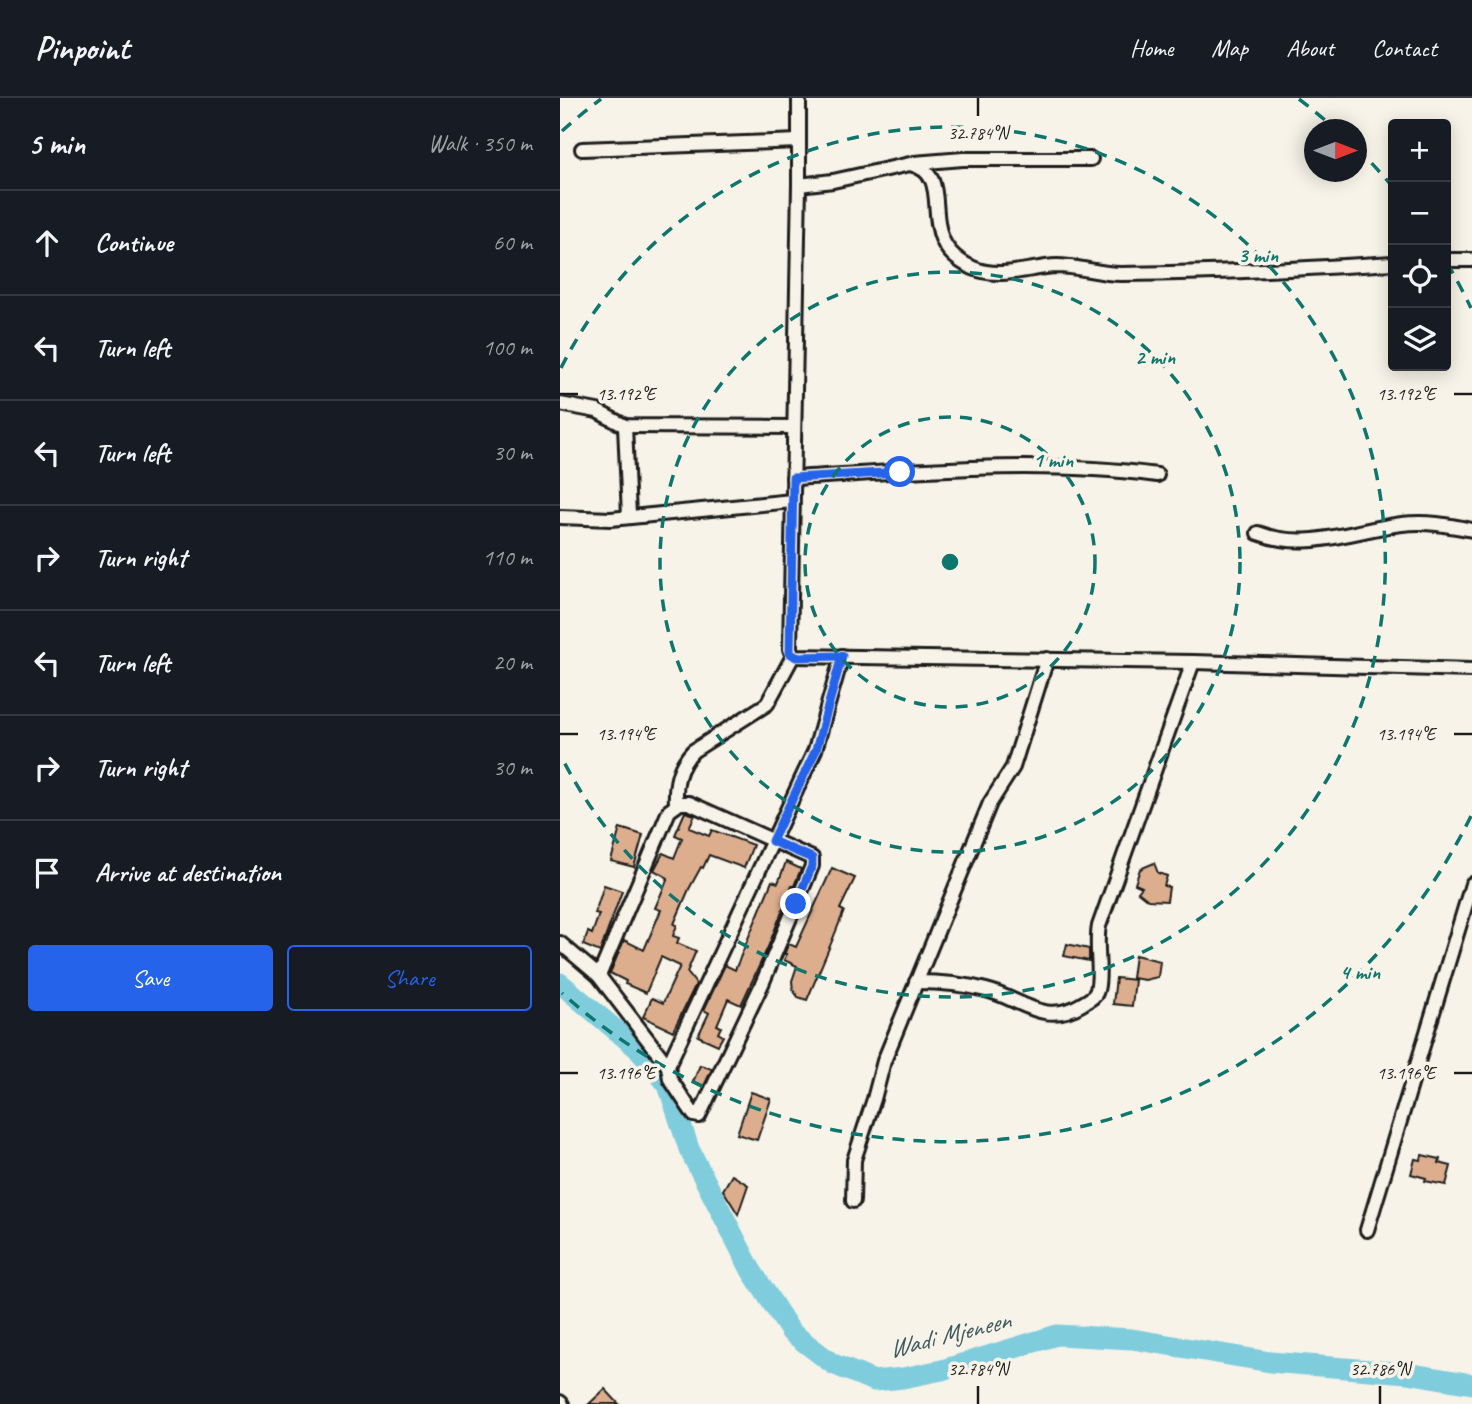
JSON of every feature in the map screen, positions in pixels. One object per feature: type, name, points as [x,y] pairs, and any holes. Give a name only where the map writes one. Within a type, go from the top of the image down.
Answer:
[{"type":"street","points":[[793,656],[789,649],[799,98]]},
{"type":"street","points":[[582,149],[799,141]]},
{"type":"street","points":[[799,185],[833,181],[910,164],[963,159],[1091,159]]},
{"type":"street","points":[[910,164],[924,169],[932,177],[940,238],[948,251],[964,264],[985,272],[1007,273],[1061,266],[1117,274],[1388,263]]},
{"type":"street","points":[[1451,260],[1472,260]]},
{"type":"street","points":[[560,404],[597,411],[625,426],[794,427]]},
{"type":"street","points":[[625,426],[629,516]]},
{"type":"street","points":[[793,478],[957,468],[1023,467],[1157,475]]},
{"type":"street","points":[[560,517],[611,519],[792,501]]},
{"type":"street","points":[[1258,533],[1276,540],[1303,542],[1411,523],[1441,523],[1472,530]]},
{"type":"street","points":[[793,656],[1193,662],[1472,670]]},
{"type":"street","points":[[676,805],[677,778],[687,757],[767,704],[793,656]]},
{"type":"street","points":[[668,1066],[816,750],[842,656]]},
{"type":"street","points":[[853,1200],[854,1160],[884,1061],[990,803],[1013,767],[1047,659]]},
{"type":"street","points":[[916,982],[986,990],[1045,1014],[1060,1014],[1094,996],[1098,987],[1099,926],[1193,662]]},
{"type":"street","points":[[560,943],[599,976],[668,1066],[670,1079],[694,1115],[699,1116],[757,995],[812,866],[812,858],[689,803],[676,805],[669,811],[599,976]]},
{"type":"street","points":[[1367,1230],[1472,884]]},
{"type":"building","points":[[685,812],[695,815],[689,828],[709,836],[712,830],[753,845],[744,868],[709,855],[689,889],[674,924],[677,925],[673,936],[679,938],[677,943],[696,951],[687,972],[696,984],[673,1031],[643,1017],[652,998],[663,1003],[680,966],[661,957],[646,993],[625,984],[626,981],[610,973],[624,940],[644,950],[661,910],[655,908],[668,878],[654,870],[663,853],[674,858],[682,838],[675,835]]},
{"type":"building","points":[[620,828],[643,835],[634,867],[611,861]]},
{"type":"building","points":[[786,862],[801,869],[741,1005],[728,999],[717,1025],[721,1027],[718,1033],[723,1036],[718,1045],[698,1036],[709,1013],[704,1010],[725,965],[735,970],[772,881],[778,883]]},
{"type":"building","points":[[1154,863],[1158,873],[1167,876],[1164,886],[1169,887],[1167,901],[1148,900],[1138,892],[1142,887],[1135,884],[1140,869]]},
{"type":"building","points":[[832,868],[855,878],[840,909],[844,911],[807,1000],[798,997],[793,990],[792,981],[797,966],[784,960],[787,954],[784,954],[789,944],[796,947]]},
{"type":"building","points":[[604,885],[622,891],[600,952],[583,945],[588,932],[592,934],[599,914],[595,913]]},
{"type":"building","points":[[1067,944],[1089,949],[1089,961],[1064,956]]},
{"type":"building","points":[[1135,955],[1160,961],[1158,977],[1145,980],[1132,978]]},
{"type":"building","points":[[1116,978],[1135,980],[1132,1006],[1113,1004]]},
{"type":"building","points":[[700,1065],[712,1069],[704,1086],[693,1082]]},
{"type":"building","points":[[751,1092],[771,1099],[757,1140],[737,1134]]},
{"type":"building","points":[[1422,1155],[1440,1159],[1439,1163],[1451,1166],[1446,1185],[1425,1181],[1426,1178],[1411,1174],[1415,1159],[1421,1160]]},
{"type":"building","points":[[732,1175],[748,1185],[738,1214],[723,1190]]},
{"type":"building","points":[[605,1389],[619,1404],[589,1404]]},
{"type":"waterway","name":"Wadi Mjeneen","points":[[560,983],[637,1048],[668,1085],[689,1149],[751,1270],[791,1332],[833,1364],[874,1381],[903,1378],[942,1370],[1057,1335],[1132,1339],[1270,1362],[1407,1373],[1472,1384]]},
{"type":"route","points":[[796,904],[812,866],[812,858],[772,841],[816,750],[842,656],[796,657],[790,653],[793,478],[900,472]]}]
